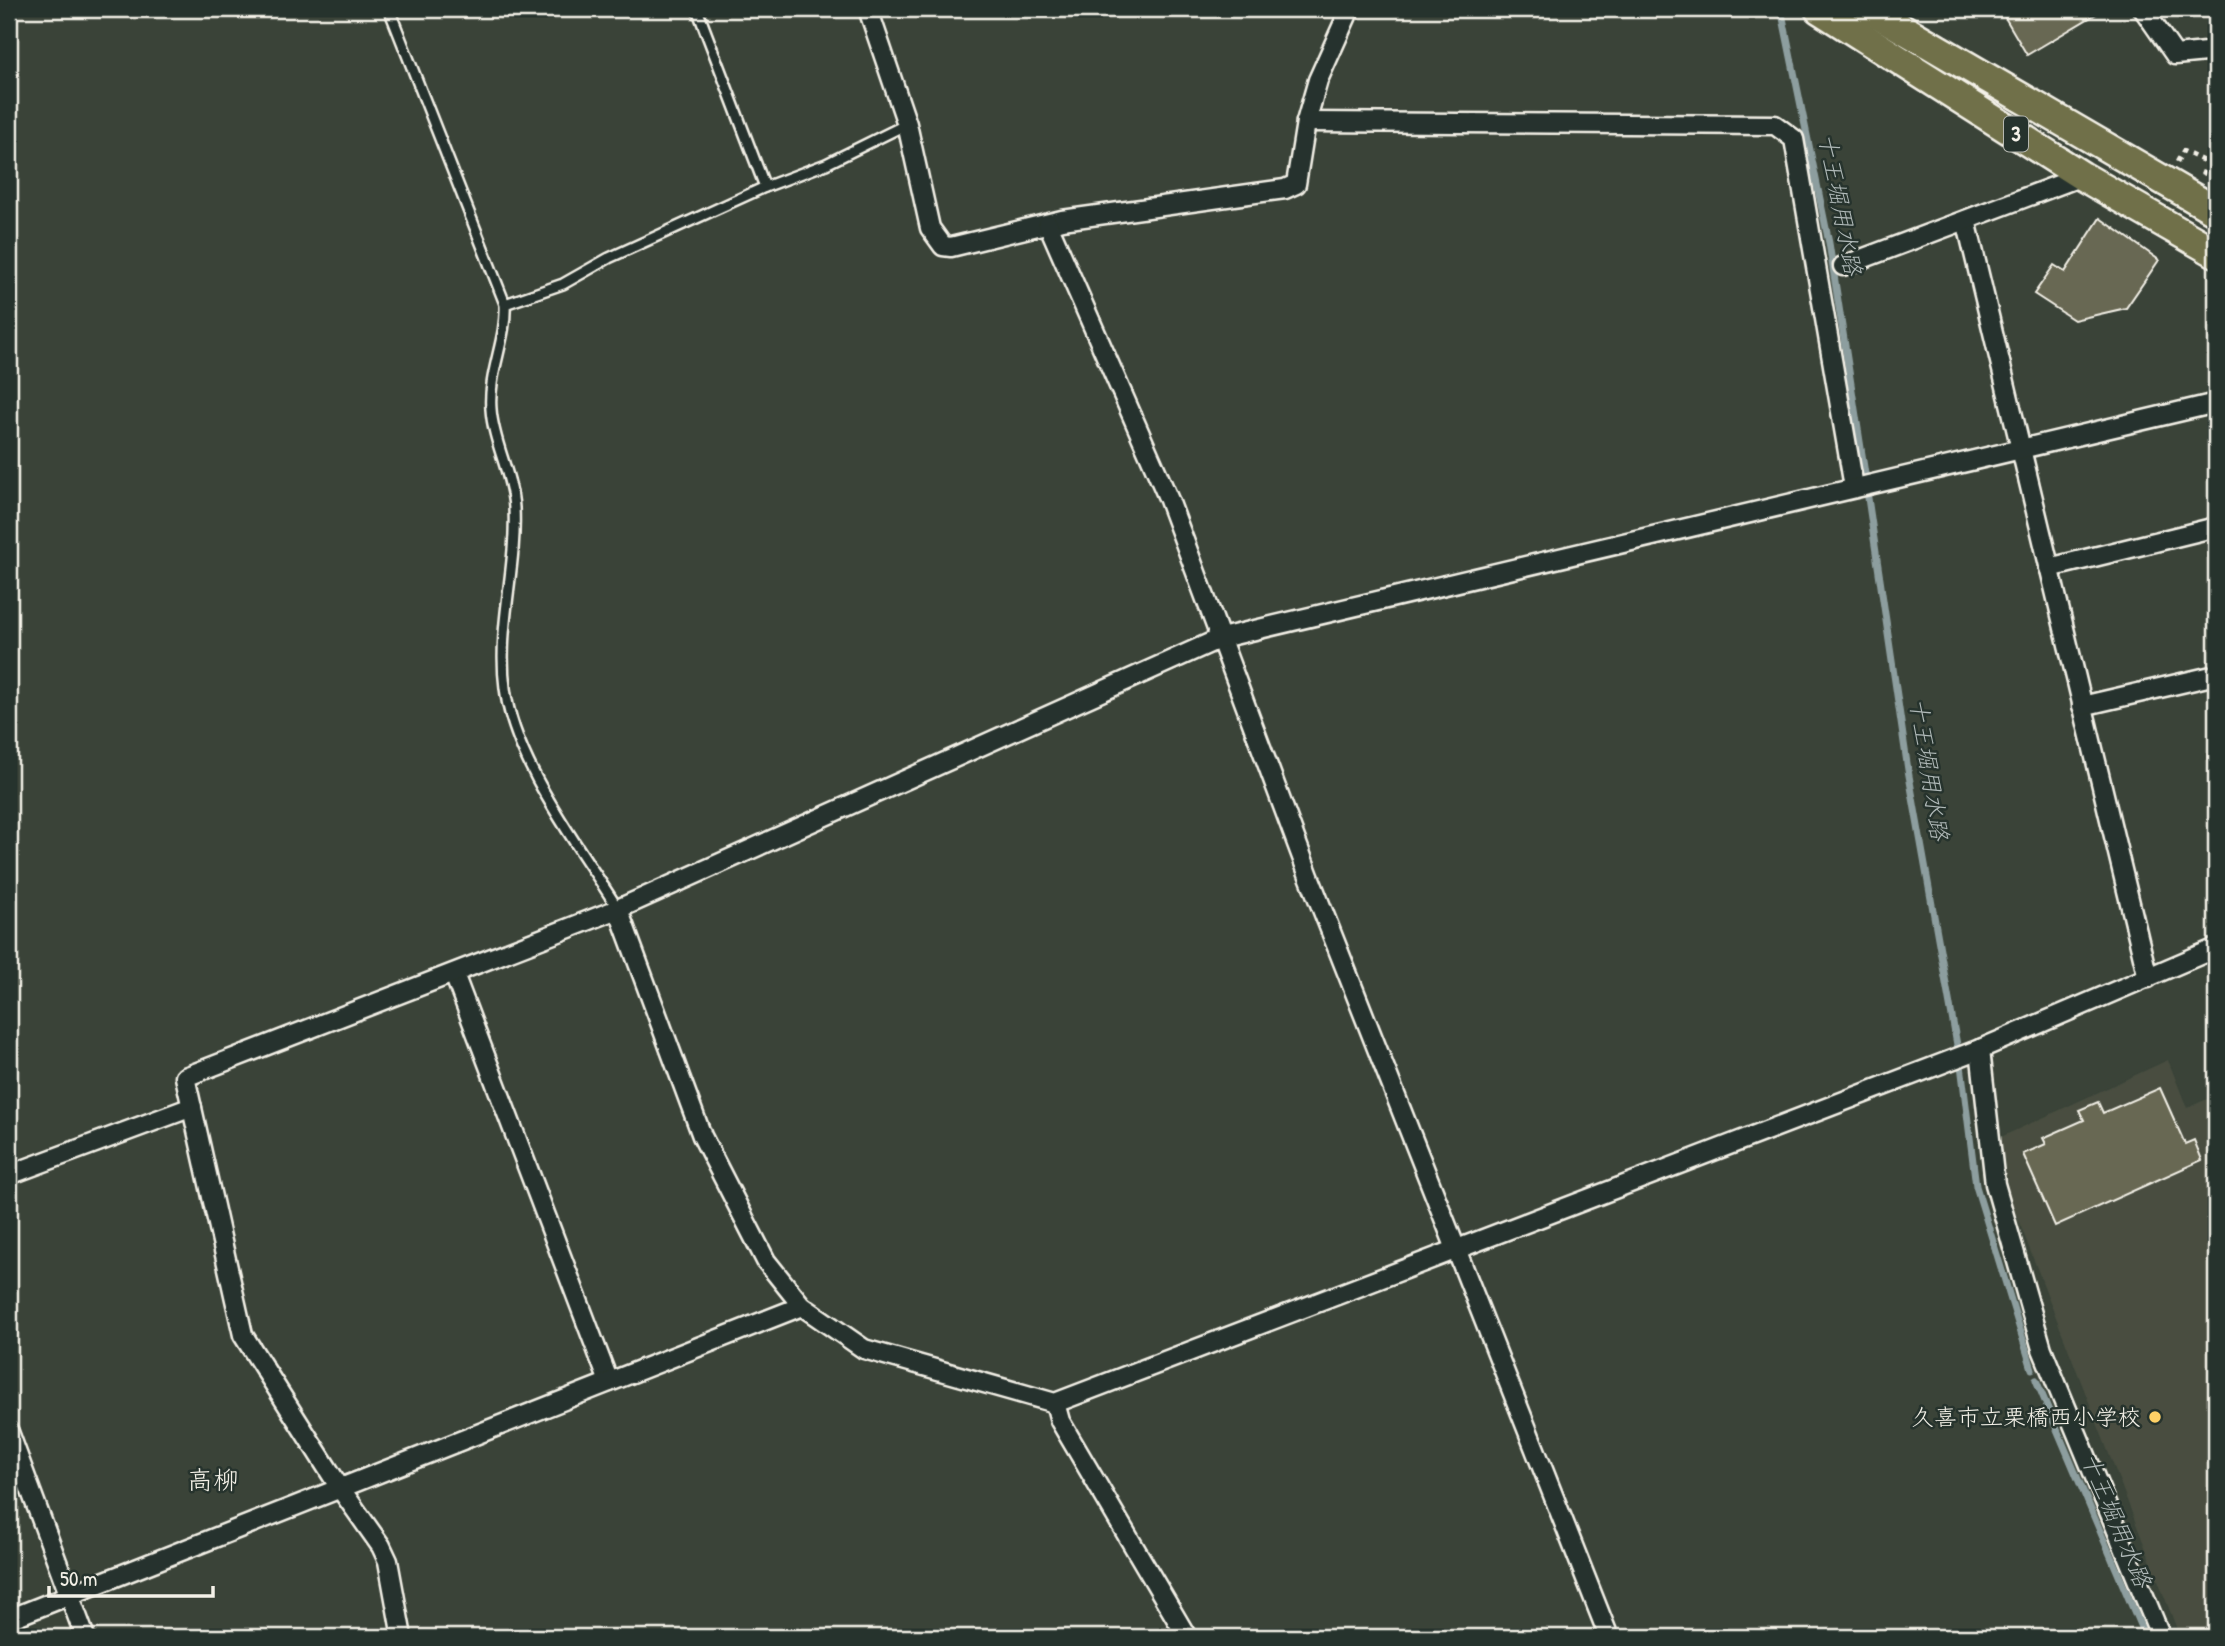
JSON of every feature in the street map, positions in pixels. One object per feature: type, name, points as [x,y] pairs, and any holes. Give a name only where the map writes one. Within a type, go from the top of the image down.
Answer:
[{"type":"main road","name":"3","points":[[1819,9],[2082,176],[2216,253]]},
{"type":"main road","name":"3","points":[[1869,9],[2216,211]]},
{"type":"street","points":[[868,9],[907,124],[930,228],[943,246],[951,247],[1048,224],[1285,189],[1296,184],[1318,80],[1350,9]]},
{"type":"street","points":[[2143,9],[2175,55],[2216,51]]},
{"type":"street","points":[[1307,122],[1775,125],[1794,139],[1854,487]]},
{"type":"street","points":[[1843,266],[2082,176]]},
{"type":"street","points":[[1966,220],[2148,978]]},
{"type":"street","points":[[1048,224],[1169,500],[1278,795],[1609,1637]]},
{"type":"street","points":[[402,1637],[388,1561],[381,1546],[340,1488],[243,1335],[185,1077],[618,909],[1221,638],[2216,403]]},
{"type":"street","points":[[2049,568],[2216,527]]},
{"type":"street","points":[[2082,706],[2216,675]]},
{"type":"street","points":[[618,909],[702,1136],[766,1261],[802,1306],[864,1349],[1055,1403],[1980,1049],[2216,948]]},
{"type":"street","points":[[454,974],[610,1382]]},
{"type":"street","points":[[1980,1049],[1995,1184],[2042,1349],[2161,1637]]},
{"type":"street","points":[[9,1175],[192,1107]]},
{"type":"street","points":[[9,1619],[802,1306]]},
{"type":"street","points":[[1055,1403],[1060,1420],[1187,1637]]},
{"type":"street","points":[[9,1432],[72,1594],[85,1637]]},
{"type":"lane","points":[[389,9],[505,304],[491,409],[514,505],[504,645],[505,689],[514,724],[528,759],[618,909]]},
{"type":"lane","points":[[697,9],[765,187]]},
{"type":"lane","points":[[505,304],[563,284],[609,258],[765,187],[826,164],[907,124]]},
{"type":"path","points":[[2187,166],[2177,162],[2183,151],[2216,167]]},
{"type":"path","points":[[2197,170],[2216,178]]},
{"type":"shaded area","name":"久喜市立栗橋西小学校","points":[[2168,1060],[2187,1108],[2216,1095],[2216,1637],[2180,1637],[2009,1196],[2001,1137]]},
{"type":"building","points":[[2000,9],[2100,9],[2101,11],[2027,55]]},
{"type":"building","points":[[2100,218],[2159,260],[2126,308],[2074,320],[2034,294],[2054,265],[2065,272]]},
{"type":"building","points":[[2160,1088],[2185,1144],[2194,1140],[2202,1160],[2055,1226],[2023,1154],[2046,1144],[2043,1138],[2084,1120],[2079,1110],[2098,1102],[2103,1113]]},
{"type":"waterway","name":"十王堀用水路","points":[[1783,18],[1829,243],[1866,480]]},
{"type":"waterway","name":"十王堀用水路","points":[[1868,498],[1908,770],[1957,1045]]},
{"type":"waterway","name":"十王堀用水路","points":[[1961,1065],[1976,1186],[2032,1369]]},
{"type":"waterway","name":"十王堀用水路","points":[[2036,1380],[2145,1637]]},
{"type":"place","name":"久喜市立栗橋西小学校","points":[[2155,1417]]},
{"type":"district","name":"高柳","points":[[213,1480]]}]
